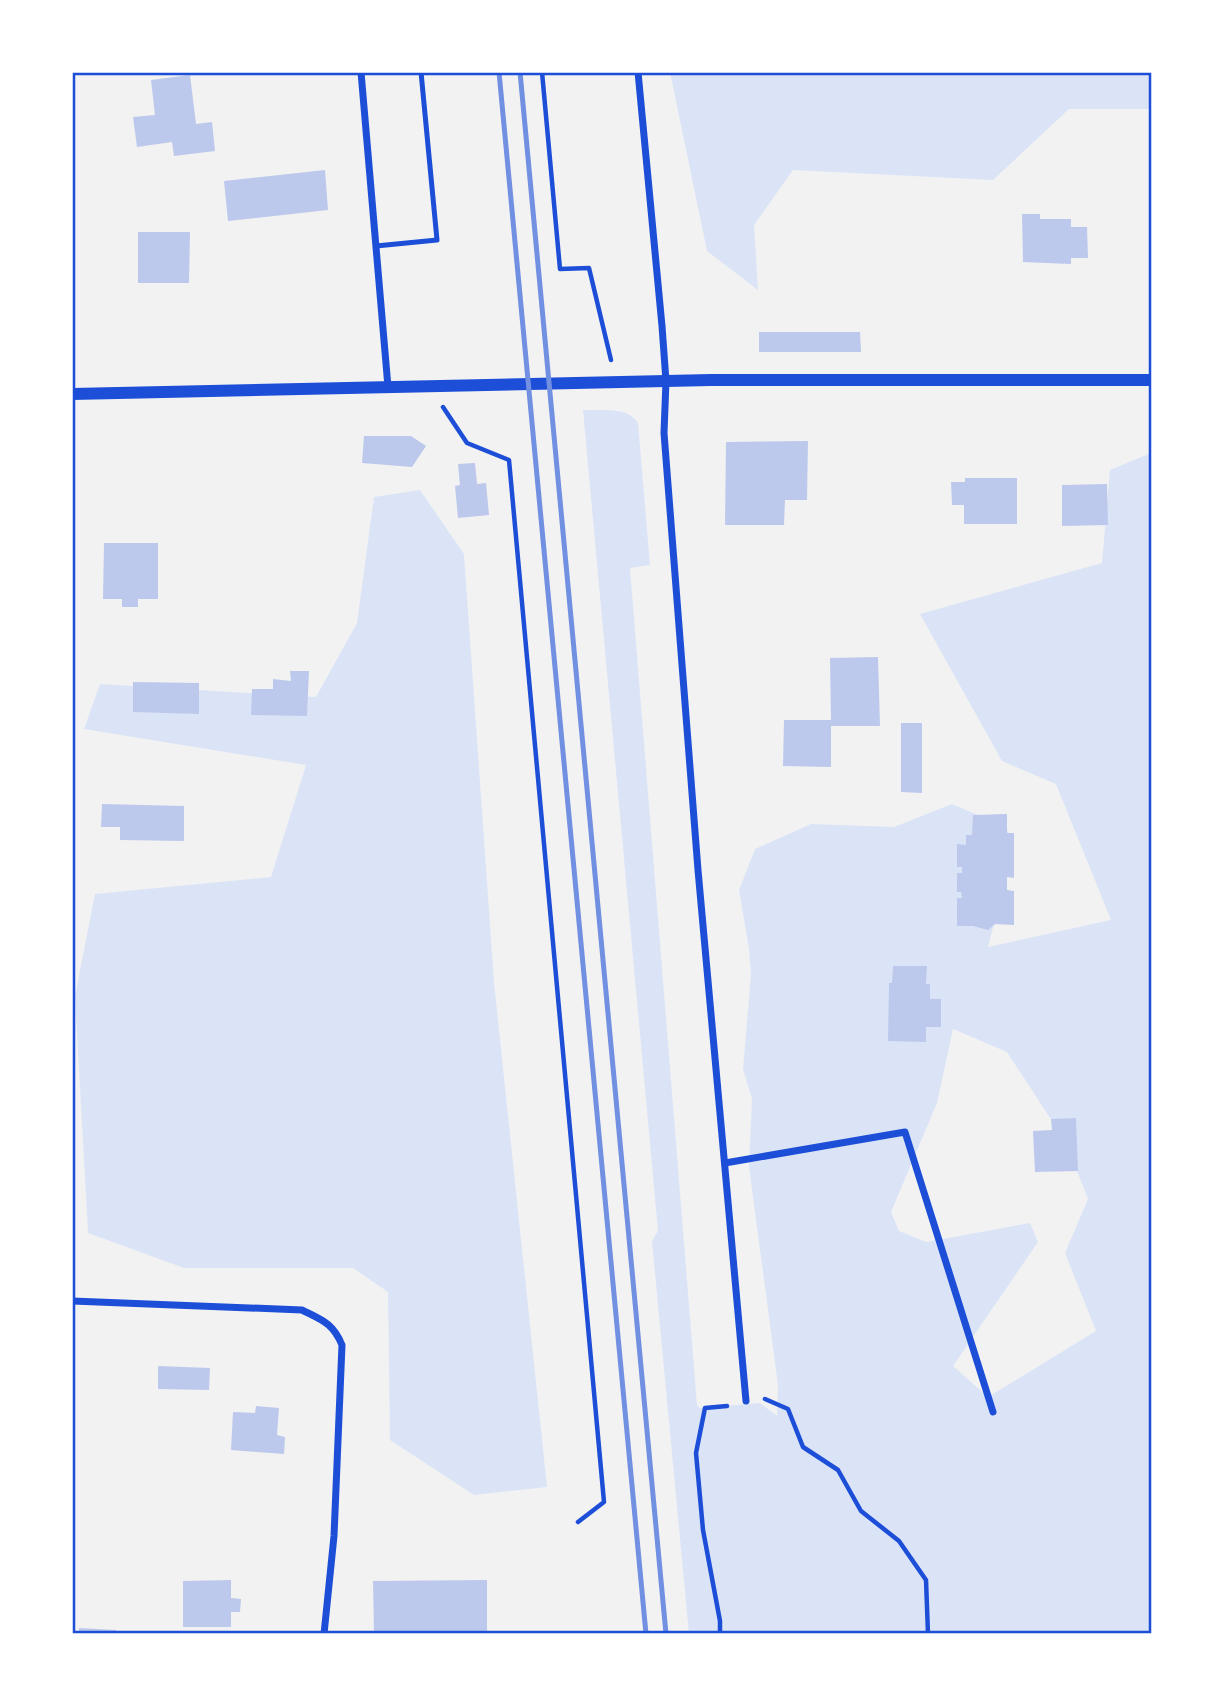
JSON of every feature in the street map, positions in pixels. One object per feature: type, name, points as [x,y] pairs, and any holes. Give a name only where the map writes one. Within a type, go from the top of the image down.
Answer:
[{"type":"street","points":[[361,72],[388,388]]},
{"type":"street","points":[[638,72],[666,381],[664,433],[698,870],[746,1401]]},
{"type":"street","points":[[72,394],[666,381],[1151,380]]},
{"type":"street","points":[[725,1163],[905,1132],[993,1412]]},
{"type":"street","points":[[72,1301],[302,1310],[336,1330],[342,1345],[334,1536],[324,1634]]},
{"type":"lane","points":[[376,246],[437,240],[421,72]]},
{"type":"path","points":[[542,72],[560,270],[589,268],[611,359]]},
{"type":"path","points":[[442,405],[467,443],[509,460],[604,1502],[578,1522]]},
{"type":"path","points":[[761,1397],[788,1409],[803,1447],[838,1470],[860,1511],[899,1541],[926,1580],[928,1634]]},
{"type":"path","points":[[720,1634],[703,1530],[696,1453],[705,1408],[746,1401]]},
{"type":"shaded area","points":[[670,72],[1151,72],[1151,109],[1069,109],[993,180],[793,170],[754,225],[758,290],[707,251]]},
{"type":"shaded area","points":[[583,410],[621,412],[628,414],[638,423],[650,565],[630,568],[697,1405],[700,1408],[760,1403],[777,1416],[778,1385],[749,1167],[752,1099],[743,1069],[751,975],[739,890],[755,849],[811,824],[894,827],[952,804],[1006,827],[1014,846],[988,947],[1111,920],[1056,784],[1002,761],[920,614],[1102,563],[1110,470],[1151,453],[1151,1634],[689,1634],[652,1241],[658,1231]],"holes":[[[953,1029],[1007,1052],[1065,1141],[1088,1199],[1065,1253],[1096,1331],[988,1397],[953,1366],[1038,1242],[1030,1223],[926,1242],[899,1231],[891,1212],[937,1103]]]},
{"type":"shaded area","points":[[420,490],[464,554],[494,982],[547,1487],[474,1495],[390,1440],[388,1292],[353,1268],[184,1268],[88,1233],[75,996],[95,894],[271,877],[306,765],[84,729],[100,684],[316,697],[357,623],[374,497]]},
{"type":"building","points":[[190,75],[196,124],[212,122],[215,151],[174,156],[172,142],[137,147],[133,117],[155,115],[151,80]]},
{"type":"building","points":[[325,170],[328,210],[228,221],[224,181]]},
{"type":"building","points":[[1022,214],[1040,214],[1040,219],[1071,219],[1071,227],[1087,227],[1088,258],[1071,258],[1071,264],[1023,262]]},
{"type":"building","points":[[138,232],[190,232],[189,283],[138,283]]},
{"type":"building","points":[[759,332],[860,332],[861,352],[759,352]]},
{"type":"building","points":[[364,436],[411,436],[426,446],[412,467],[362,463]]},
{"type":"building","points":[[808,441],[807,500],[785,500],[784,525],[725,525],[726,442]]},
{"type":"building","points":[[475,463],[477,484],[486,483],[489,515],[458,518],[455,486],[460,485],[458,464]]},
{"type":"building","points":[[965,478],[1017,478],[1017,524],[964,524],[964,505],[952,505],[951,482],[965,482]]},
{"type":"building","points":[[1107,484],[1108,525],[1062,526],[1062,485]]},
{"type":"building","points":[[104,543],[158,543],[158,599],[138,599],[138,607],[122,607],[122,599],[103,599]]},
{"type":"building","points":[[878,657],[880,726],[831,726],[831,767],[783,766],[784,720],[831,720],[830,658]]},
{"type":"building","points":[[290,671],[309,671],[307,716],[251,715],[252,689],[273,689],[273,679],[291,681]]},
{"type":"building","points":[[133,682],[199,683],[199,714],[133,712]]},
{"type":"building","points":[[901,723],[922,723],[922,793],[901,792]]},
{"type":"building","points":[[102,804],[184,806],[184,841],[120,840],[120,827],[101,827]]},
{"type":"building","points":[[1007,814],[1007,833],[1014,833],[1014,878],[1007,877],[1007,890],[1014,891],[1014,925],[995,924],[988,930],[957,926],[957,898],[962,898],[961,892],[957,892],[957,873],[962,873],[962,867],[957,867],[957,844],[966,845],[966,835],[972,835],[973,815]]},
{"type":"building","points":[[893,966],[927,966],[926,984],[930,984],[930,999],[941,999],[941,1027],[926,1027],[926,1042],[888,1041],[889,983],[892,983]]},
{"type":"building","points":[[1076,1118],[1078,1171],[1035,1172],[1033,1131],[1052,1130],[1051,1119]]},
{"type":"building","points":[[158,1366],[210,1368],[209,1390],[158,1389]]},
{"type":"building","points":[[256,1406],[279,1408],[277,1435],[285,1437],[284,1454],[231,1450],[233,1412],[255,1413]]},
{"type":"building","points":[[231,1580],[231,1598],[241,1599],[240,1612],[231,1612],[231,1627],[183,1627],[183,1581]]},
{"type":"building","points":[[487,1580],[487,1634],[374,1634],[373,1581]]},
{"type":"building","points":[[79,1628],[116,1630],[116,1634],[79,1634]]},
{"type":"railway","points":[[499,72],[646,1634]]},
{"type":"railway","points":[[520,72],[666,1634]]}]
